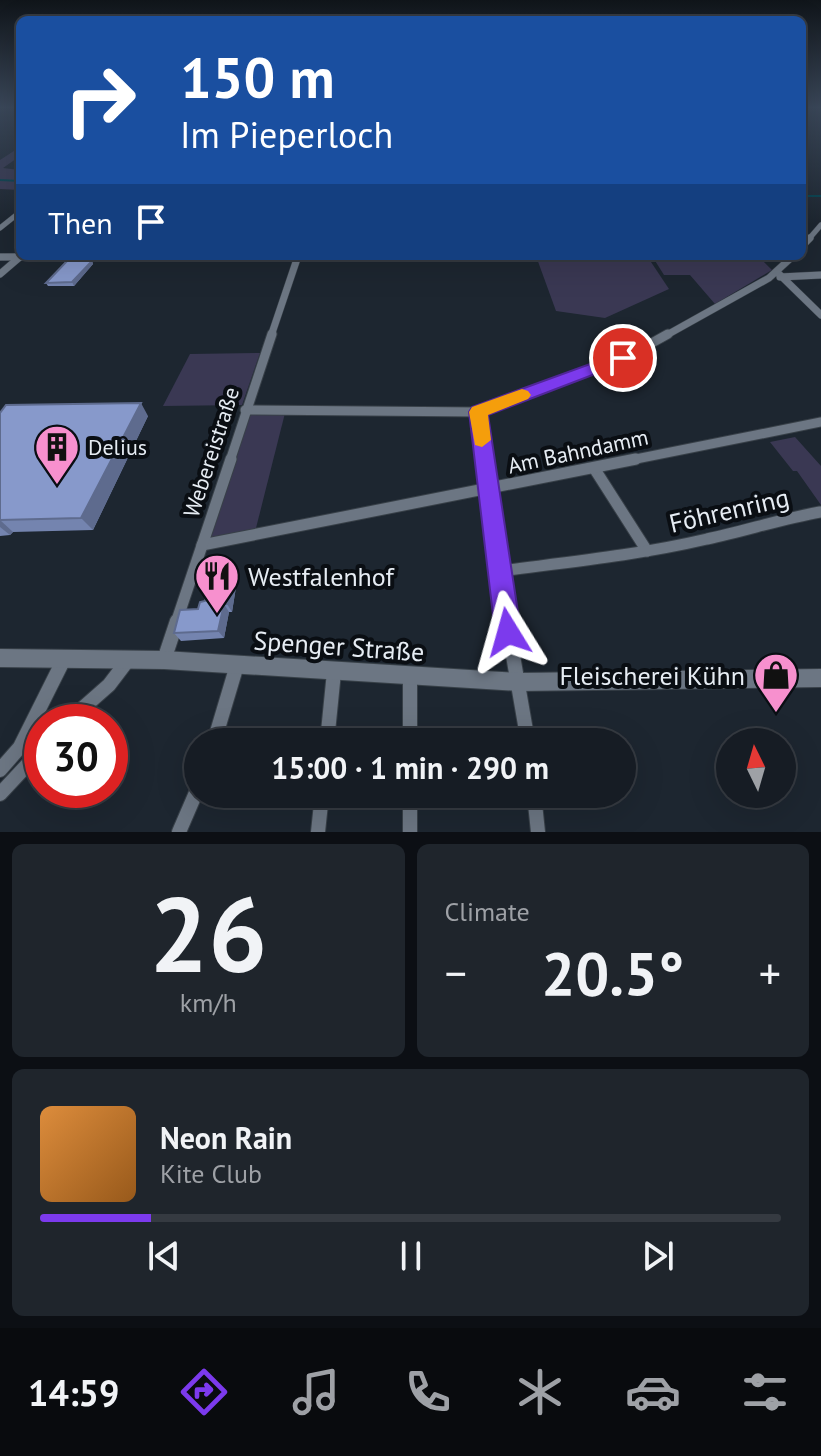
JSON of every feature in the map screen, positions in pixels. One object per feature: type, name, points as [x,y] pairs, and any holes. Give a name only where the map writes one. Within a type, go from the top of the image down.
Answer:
[{"type":"street","points":[[0,228],[16,215]]},
{"type":"street","points":[[806,242],[821,225]]},
{"type":"street","points":[[1,257],[2,264],[10,265]]},
{"type":"street","points":[[0,274],[18,260]]},
{"type":"street","name":"Webereistraße","points":[[164,660],[297,260]]},
{"type":"street","points":[[245,410],[478,412],[632,354],[776,276],[790,260]]},
{"type":"street","points":[[776,276],[821,275]]},
{"type":"street","points":[[776,276],[821,315]]},
{"type":"street","points":[[478,412],[513,662],[526,728]]},
{"type":"street","name":"Am Bahndamm","points":[[202,545],[488,491],[821,422]]},
{"type":"street","name":"Föhrenring","points":[[594,468],[647,551]]},
{"type":"street","name":"Föhrenring","points":[[500,571],[647,551],[709,539],[769,521],[820,512]]},
{"type":"street","name":"Spenger Straße","points":[[0,658],[164,660],[519,682],[821,678]]},
{"type":"street","points":[[0,770],[20,747],[64,659]]},
{"type":"street","points":[[87,704],[134,660]]},
{"type":"street","points":[[218,728],[237,665]]},
{"type":"street","points":[[328,728],[334,672]]},
{"type":"street","points":[[410,677],[410,728]]},
{"type":"street","points":[[0,794],[24,768]]},
{"type":"street","points":[[179,832],[189,808]]},
{"type":"street","points":[[318,832],[321,808]]},
{"type":"street","points":[[410,808],[410,832]]},
{"type":"street","points":[[535,808],[538,832]]},
{"type":"shaded area","points":[[16,150],[16,159],[3,168],[16,170],[16,190],[0,189],[0,160]]},
{"type":"shaded area","points":[[537,260],[650,260],[669,289],[605,318],[556,311]]},
{"type":"shaded area","points":[[655,260],[762,260],[772,270],[715,304],[690,275],[664,275]]},
{"type":"shaded area","points":[[260,353],[242,405],[163,406],[190,354]]},
{"type":"shaded area","points":[[285,413],[255,532],[208,541],[250,414]]},
{"type":"shaded area","points":[[795,437],[821,466],[821,505],[797,471],[793,471],[770,442]]},
{"type":"building","points":[[67,261],[92,261],[72,282],[46,283]]},
{"type":"building","name":"Delius","points":[[141,403],[81,518],[0,520],[0,413],[6,405]]},
{"type":"building","points":[[231,579],[218,631],[174,633],[180,610],[198,609],[200,602],[205,601],[211,580]]},
{"type":"waterway","points":[[0,180],[16,181]]},
{"type":"waterway","points":[[806,196],[821,196]]},
{"type":"slow traffic","points":[[482,440],[478,412],[522,395]]},
{"type":"place","name":"Delius","points":[[57,486]]},
{"type":"place","name":"Westfalenhof","points":[[217,615]]},
{"type":"place","name":"Fleischerei Kühn","points":[[776,714]]},
{"type":"route","points":[[508,632],[478,412],[623,358]]}]
